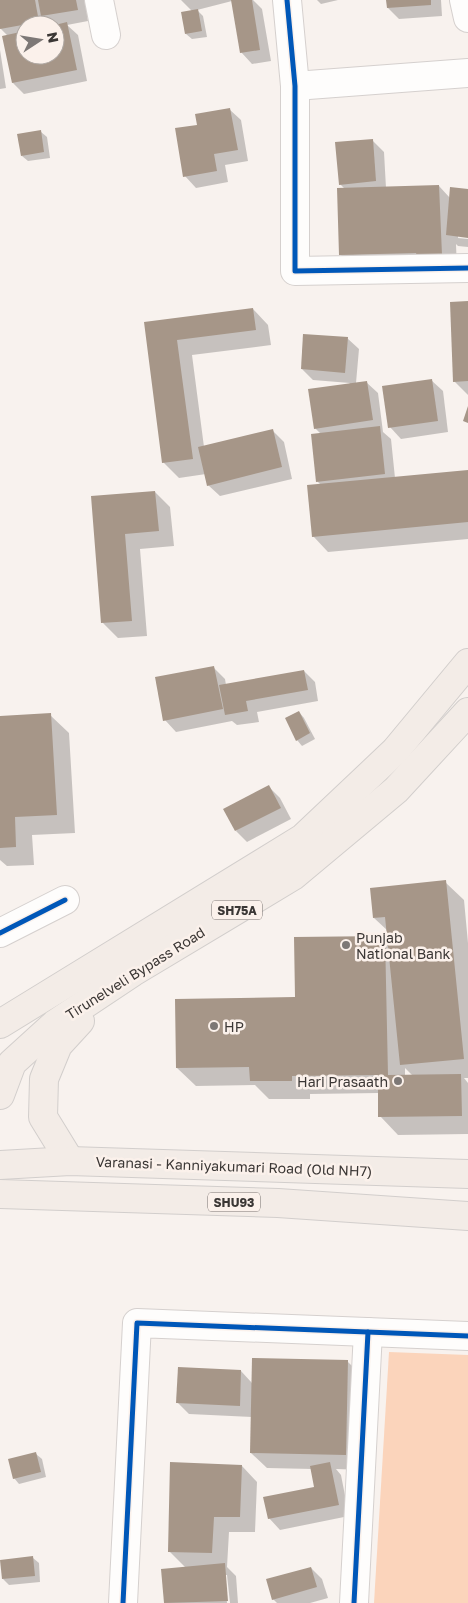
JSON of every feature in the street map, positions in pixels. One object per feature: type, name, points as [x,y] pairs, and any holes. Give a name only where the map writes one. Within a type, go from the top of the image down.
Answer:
[{"type":"main road","name":"Tirunelveli Bypass Road","points":[[0,1024],[303,838],[395,751],[468,664]]},
{"type":"main road","name":"Tirunelveli Bypass Road","points":[[0,1095],[12,1064],[55,1024],[116,984],[293,876],[396,790],[468,712]]},
{"type":"main road","points":[[70,1161],[43,1117],[44,1078],[58,1045],[116,984]]},
{"type":"main road","name":"Varanasi - Kanniyakumari Road (Old NH7)","points":[[0,1165],[70,1161],[468,1174]]},
{"type":"main road","name":"SHU93","points":[[0,1194],[278,1203],[468,1216]]},
{"type":"street","points":[[99,0],[106,35]]},
{"type":"street","points":[[287,0],[295,86],[295,271],[468,268]]},
{"type":"street","points":[[464,0],[468,18]]},
{"type":"street","points":[[295,86],[468,73]]},
{"type":"street","points":[[0,933],[65,900]]},
{"type":"street","points":[[122,1603],[137,1323],[468,1336]]},
{"type":"street","points":[[354,1603],[368,1332]]},
{"type":"shaded area","points":[[389,1352],[468,1355],[468,1603],[374,1603]]},
{"type":"building","points":[[0,0],[35,0],[38,15],[15,15],[15,26],[0,29]]},
{"type":"building","points":[[38,0],[76,0],[78,10],[41,15]]},
{"type":"building","points":[[231,0],[252,0],[260,50],[240,53]]},
{"type":"building","points":[[386,0],[431,0],[431,5],[387,8]]},
{"type":"building","points":[[198,9],[202,31],[185,34],[181,12]]},
{"type":"building","points":[[65,22],[67,22],[77,70],[12,83],[2,36],[15,33],[15,65],[65,65]]},
{"type":"building","points":[[230,108],[238,150],[214,154],[217,171],[183,177],[175,128],[197,125],[195,114]]},
{"type":"building","points":[[41,130],[44,152],[21,156],[17,134]]},
{"type":"building","points":[[373,139],[376,181],[339,185],[335,142]]},
{"type":"building","points":[[439,185],[442,255],[417,256],[416,253],[339,255],[337,188]]},
{"type":"building","points":[[450,187],[468,189],[468,238],[446,235]]},
{"type":"building","points":[[468,301],[468,381],[453,382],[450,302]]},
{"type":"building","points":[[253,308],[256,330],[177,340],[193,459],[162,463],[144,322]]},
{"type":"building","points":[[303,334],[348,337],[345,373],[301,369]]},
{"type":"building","points":[[432,379],[438,421],[388,428],[382,386]]},
{"type":"building","points":[[367,381],[373,420],[314,429],[308,389]]},
{"type":"building","points":[[468,406],[468,423],[463,421]]},
{"type":"building","points":[[380,426],[385,474],[316,482],[311,434]]},
{"type":"building","points":[[273,429],[282,467],[207,486],[198,447]]},
{"type":"building","points":[[468,470],[468,522],[312,537],[307,485]]},
{"type":"building","points":[[155,491],[159,531],[125,534],[132,621],[101,623],[91,496]]},
{"type":"building","points":[[214,666],[223,709],[163,721],[155,677]]},
{"type":"building","points":[[304,670],[308,690],[246,701],[248,711],[225,715],[219,685]]},
{"type":"building","points":[[299,711],[310,733],[296,741],[285,718]]},
{"type":"building","points":[[51,713],[57,815],[15,817],[16,847],[0,848],[0,716]]},
{"type":"building","points":[[269,785],[281,808],[235,831],[223,809]]},
{"type":"building","points":[[446,880],[464,1059],[400,1065],[385,917],[373,918],[370,888]]},
{"type":"building","points":[[385,936],[388,1075],[461,1074],[462,1116],[378,1117],[378,1075],[292,1076],[292,1081],[250,1081],[249,1067],[176,1068],[175,999],[295,997],[294,937]]},
{"type":"building","points":[[252,1358],[348,1360],[346,1455],[250,1453]]},
{"type":"building","points":[[178,1367],[241,1370],[240,1406],[176,1403]]},
{"type":"building","points":[[36,1452],[41,1472],[13,1479],[8,1459]]},
{"type":"building","points":[[170,1462],[242,1465],[240,1517],[214,1517],[212,1553],[168,1552]]},
{"type":"building","points":[[330,1462],[339,1505],[268,1519],[263,1497],[314,1487],[310,1466]]},
{"type":"building","points":[[33,1556],[35,1576],[2,1579],[0,1560]]},
{"type":"building","points":[[225,1563],[228,1601],[164,1603],[161,1569]]},
{"type":"building","points":[[311,1567],[317,1587],[272,1600],[266,1579]]},
{"type":"cycle path","points":[[287,0],[295,86],[295,271],[468,268]]},
{"type":"cycle path","points":[[0,933],[65,900]]},
{"type":"cycle path","points":[[123,1603],[137,1323],[468,1336]]},
{"type":"cycle path","points":[[354,1603],[368,1332]]},
{"type":"place","name":"Punjab National Bank","points":[[346,945]]},
{"type":"place","name":"HP","points":[[214,1026]]},
{"type":"place","name":"Hari Prasaath","points":[[398,1081]]}]
